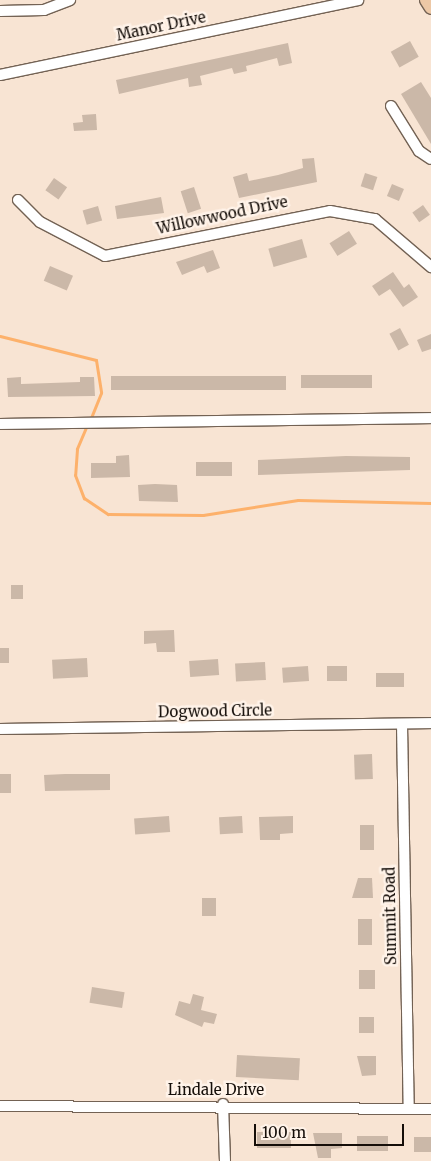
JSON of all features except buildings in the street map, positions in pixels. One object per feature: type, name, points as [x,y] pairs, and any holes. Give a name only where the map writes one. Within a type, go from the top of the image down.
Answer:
[{"type":"main road","points":[[426,0],[431,8]]},
{"type":"street","name":"Manor Drive","points":[[0,75],[358,0]]},
{"type":"street","points":[[0,11],[37,11],[63,1]]},
{"type":"street","points":[[391,106],[419,150],[431,159]]},
{"type":"street","name":"Willowwood Drive","points":[[18,200],[40,222],[105,256],[330,211],[375,219],[431,266]]},
{"type":"street","points":[[0,424],[431,418]]},
{"type":"street","name":"Dogwood Circle","points":[[0,729],[431,723]]},
{"type":"street","name":"Summit Road","points":[[402,724],[409,1108]]},
{"type":"street","points":[[223,1104],[226,1161]]},
{"type":"street","name":"Lindale Drive","points":[[0,1106],[223,1104],[431,1109]]},
{"type":"waterway","points":[[0,336],[96,360],[101,393],[90,420]]},
{"type":"waterway","points":[[87,425],[77,449],[75,475],[84,498],[108,514],[203,515],[298,500],[431,503]]}]
